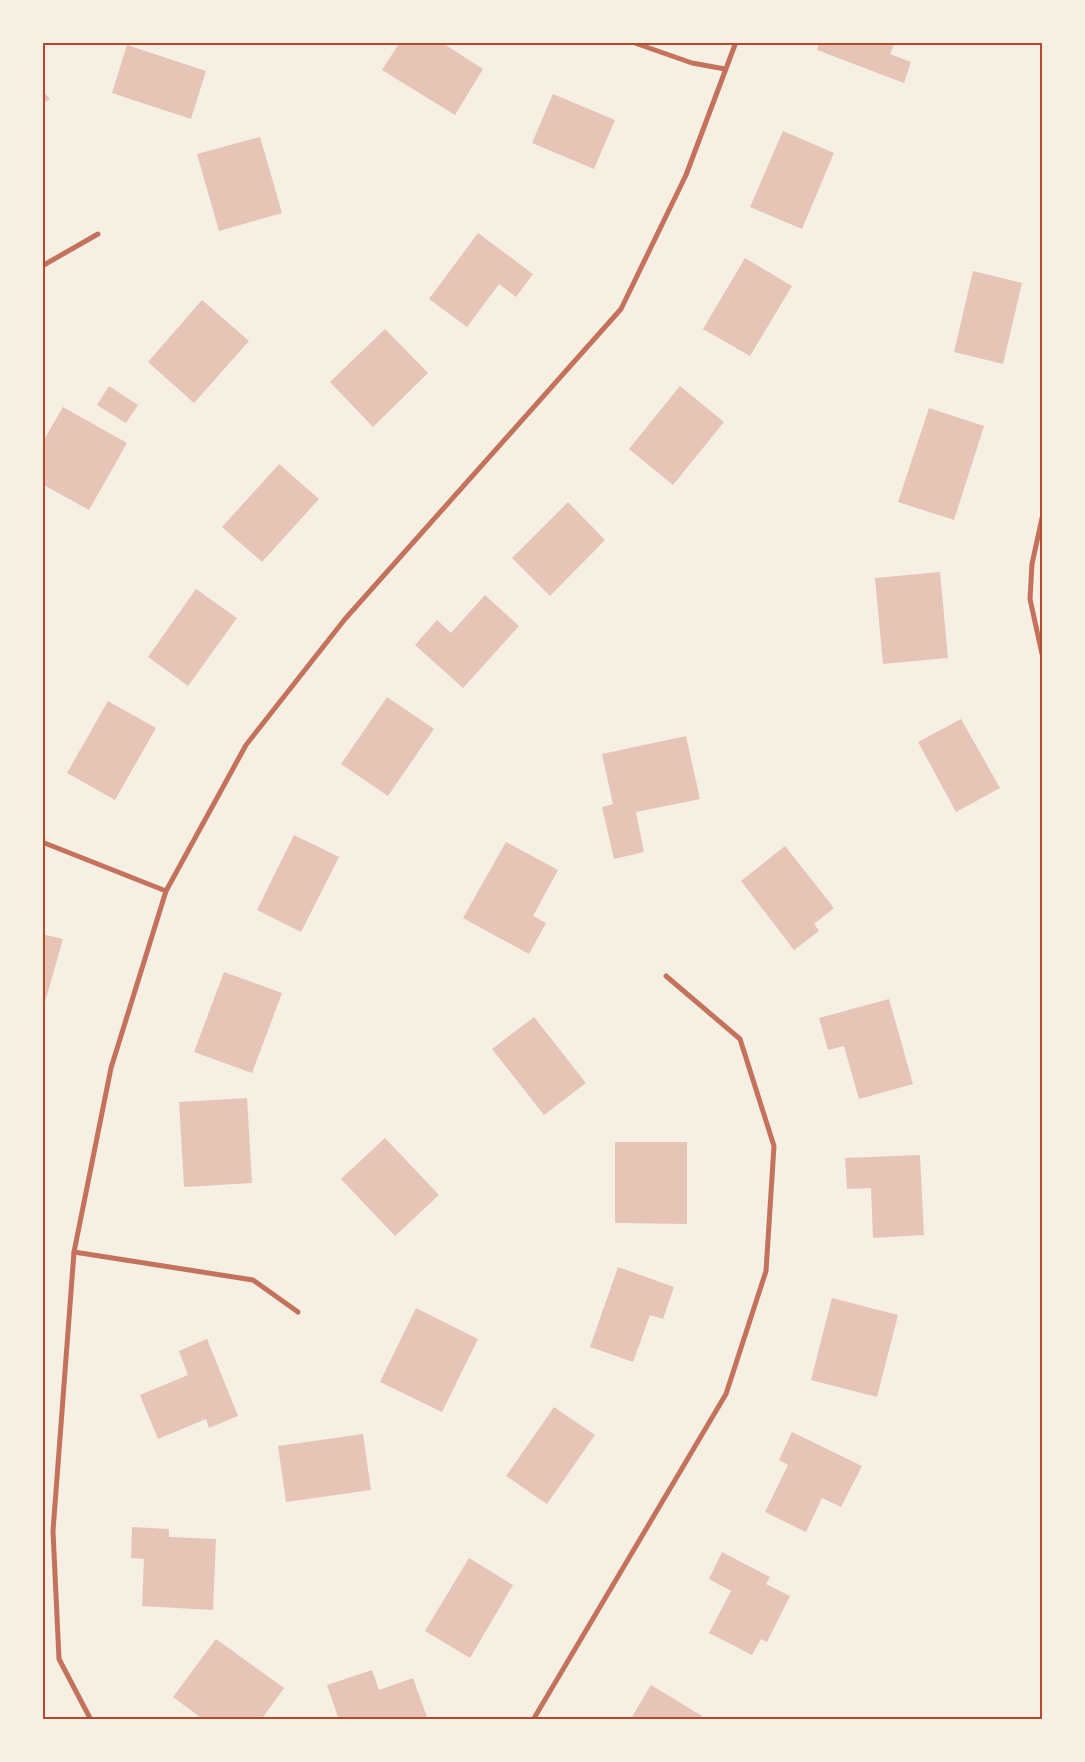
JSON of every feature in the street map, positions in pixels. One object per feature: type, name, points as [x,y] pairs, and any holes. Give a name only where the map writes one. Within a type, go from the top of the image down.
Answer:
[{"type":"street","points":[[632,42],[692,63],[725,69]]},
{"type":"street","points":[[91,1720],[59,1659],[53,1531],[74,1252],[111,1068],[166,891],[246,745],[345,619],[621,309],[686,175],[736,42]]},
{"type":"street","points":[[42,266],[98,234]]},
{"type":"street","points":[[1042,518],[1032,564],[1030,599],[1042,654]]},
{"type":"street","points":[[42,842],[166,891]]},
{"type":"street","points":[[533,1720],[726,1394],[766,1271],[774,1146],[740,1039],[666,976]]},
{"type":"street","points":[[74,1252],[253,1280],[298,1312]]},
{"type":"building","points":[[400,42],[441,42],[483,69],[455,115],[382,70]]},
{"type":"building","points":[[819,42],[895,42],[890,54],[911,62],[904,83],[817,50]]},
{"type":"building","points":[[127,45],[206,71],[191,119],[112,93]]},
{"type":"building","points":[[42,90],[50,99],[42,104]]},
{"type":"building","points":[[553,94],[615,120],[594,169],[532,143]]},
{"type":"building","points":[[783,131],[834,153],[802,229],[750,207]]},
{"type":"building","points":[[260,137],[282,213],[219,231],[197,154]]},
{"type":"building","points":[[478,233],[533,274],[516,297],[499,284],[467,327],[429,299]]},
{"type":"building","points":[[745,258],[792,286],[750,356],[703,329]]},
{"type":"building","points":[[973,271],[1022,283],[1003,364],[954,352]]},
{"type":"building","points":[[202,300],[249,341],[194,403],[148,362]]},
{"type":"building","points":[[385,329],[428,373],[373,427],[330,382]]},
{"type":"building","points":[[109,386],[138,405],[126,423],[97,405]]},
{"type":"building","points":[[680,386],[724,422],[673,485],[629,449]]},
{"type":"building","points":[[63,407],[127,443],[89,510],[42,484],[42,443]]},
{"type":"building","points":[[929,408],[984,426],[954,520],[898,502]]},
{"type":"building","points":[[279,464],[319,499],[262,562],[222,527]]},
{"type":"building","points":[[568,502],[605,540],[550,596],[512,558]]},
{"type":"building","points":[[940,572],[948,658],[883,664],[875,578]]},
{"type":"building","points":[[196,589],[237,618],[188,686],[148,657]]},
{"type":"building","points":[[485,595],[519,626],[463,688],[415,645],[437,620],[451,633]]},
{"type":"building","points":[[387,697],[434,729],[388,796],[341,764]]},
{"type":"building","points":[[108,701],[156,728],[115,800],[67,773]]},
{"type":"building","points":[[961,719],[1000,788],[956,812],[918,742]]},
{"type":"building","points":[[686,736],[700,799],[636,812],[644,852],[614,859],[602,807],[613,804],[602,754]]},
{"type":"building","points":[[294,835],[339,857],[301,932],[257,910]]},
{"type":"building","points":[[506,842],[558,870],[533,916],[546,923],[529,954],[463,918]]},
{"type":"building","points":[[785,846],[834,908],[814,924],[819,931],[794,950],[741,881]]},
{"type":"building","points":[[42,934],[63,939],[43,1009],[42,1009]]},
{"type":"building","points":[[224,972],[282,993],[252,1073],[194,1052]]},
{"type":"building","points":[[889,999],[913,1084],[859,1099],[844,1046],[828,1050],[819,1018]]},
{"type":"building","points":[[534,1017],[586,1083],[544,1115],[492,1049]]},
{"type":"building","points":[[247,1098],[252,1183],[184,1187],[179,1102]]},
{"type":"building","points":[[385,1138],[439,1195],[395,1236],[341,1179]]},
{"type":"building","points":[[615,1142],[687,1142],[687,1224],[615,1223]]},
{"type":"building","points":[[920,1155],[924,1235],[873,1238],[871,1188],[847,1189],[845,1158]]},
{"type":"building","points":[[618,1267],[674,1287],[663,1319],[650,1315],[633,1362],[590,1347]]},
{"type":"building","points":[[832,1298],[898,1315],[877,1397],[811,1380]]},
{"type":"building","points":[[416,1308],[478,1339],[442,1412],[380,1382]]},
{"type":"building","points":[[207,1339],[238,1416],[209,1428],[206,1419],[158,1439],[140,1395],[188,1375],[179,1351]]},
{"type":"building","points":[[554,1407],[595,1435],[547,1504],[506,1476]]},
{"type":"building","points":[[792,1432],[862,1466],[841,1507],[822,1498],[806,1532],[765,1512],[788,1465],[779,1460]]},
{"type":"building","points":[[363,1434],[371,1490],[286,1502],[278,1446]]},
{"type":"building","points":[[132,1527],[169,1529],[169,1537],[216,1539],[213,1610],[142,1606],[144,1559],[131,1558]]},
{"type":"building","points":[[722,1552],[770,1577],[766,1584],[790,1596],[767,1642],[761,1639],[752,1655],[709,1633],[731,1591],[709,1579]]},
{"type":"building","points":[[469,1558],[513,1585],[470,1658],[425,1631]]},
{"type":"building","points":[[216,1639],[284,1688],[261,1720],[204,1720],[173,1697]]},
{"type":"building","points":[[372,1670],[379,1690],[413,1678],[428,1720],[339,1720],[327,1685]]},
{"type":"building","points":[[651,1685],[702,1716],[700,1720],[630,1720]]}]
